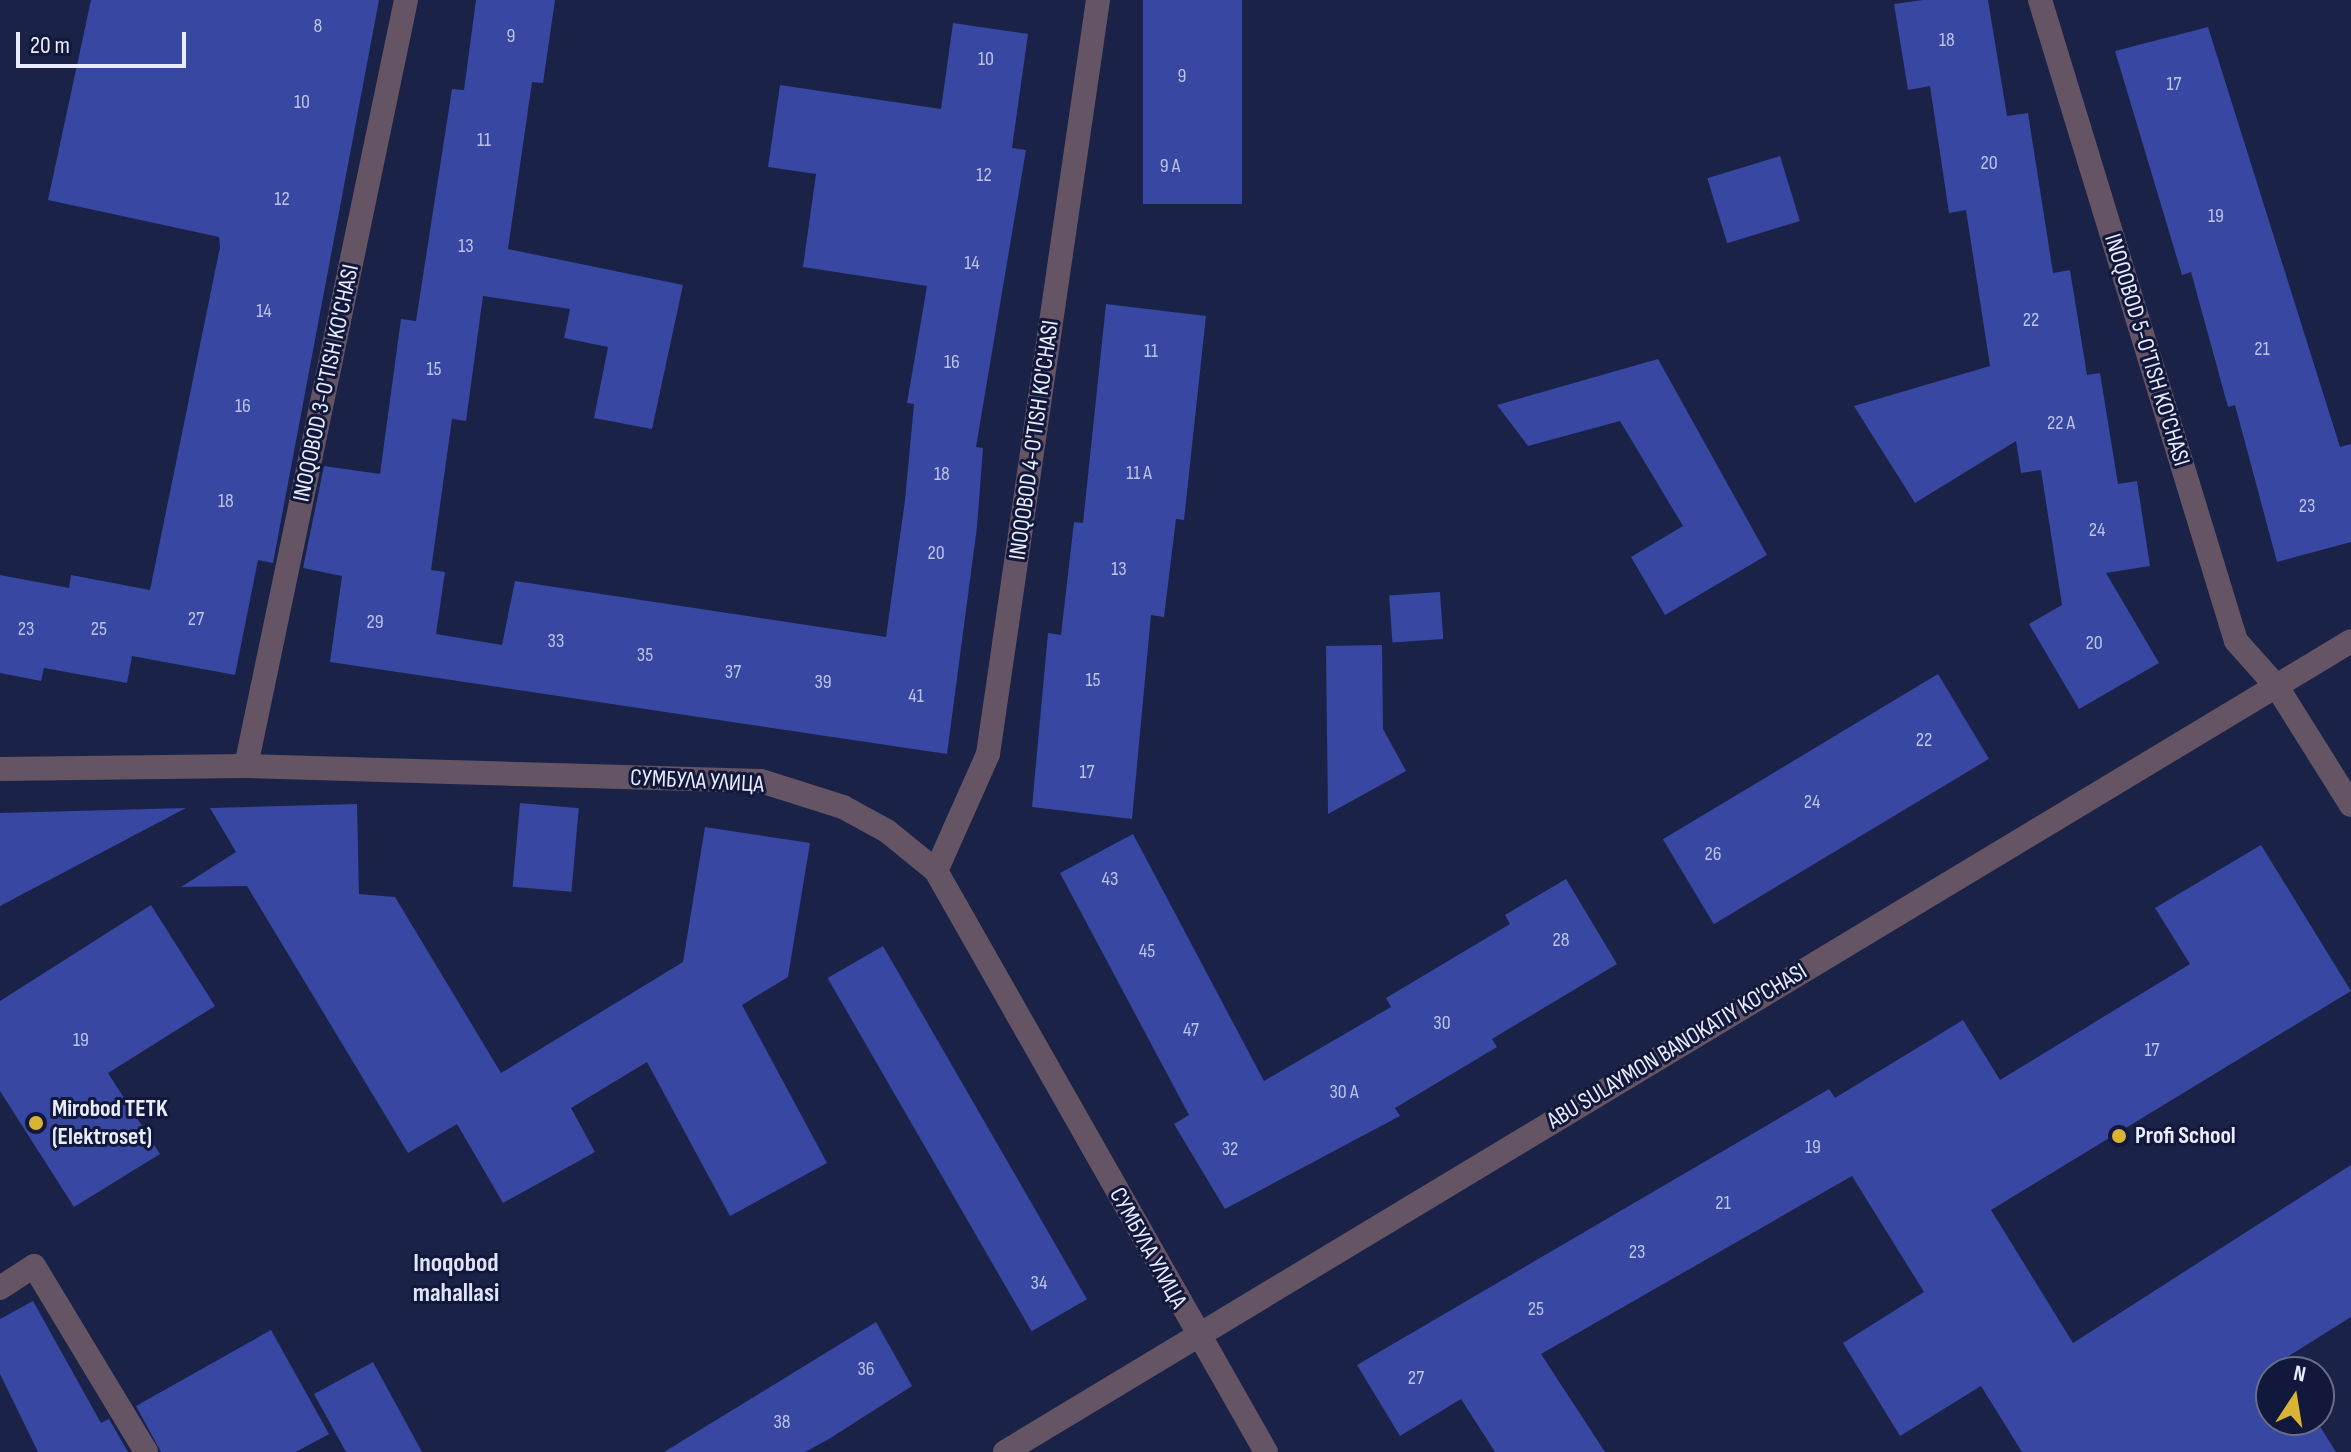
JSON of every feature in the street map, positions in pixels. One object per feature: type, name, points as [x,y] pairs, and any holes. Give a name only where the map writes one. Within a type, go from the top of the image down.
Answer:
[{"type":"street","name":"INOQOBOD 3-O'TISH KO'CHASI","points":[[246,766],[406,0]]},
{"type":"street","name":"INOQOBOD 4-O'TISH KO'CHASI","points":[[936,871],[988,754],[1098,0]]},
{"type":"street","name":"INOQOBOD 5-O'TISH KO'CHASI","points":[[2040,0],[2236,641],[2277,687],[2351,805]]},
{"type":"street","name":"ABU SULAYMON BANOKATIY KO'CHASI","points":[[1005,1452],[1196,1334],[2351,641]]},
{"type":"street","name":"СУМБУЛА УЛИЦА","points":[[0,769],[246,766],[761,781],[843,807],[936,871],[1196,1334],[1266,1452]]},
{"type":"street","points":[[0,1288],[34,1266],[146,1452]]},
{"type":"building","points":[[91,0],[379,0],[273,563],[258,560],[235,675],[132,656],[127,683],[44,668],[41,681],[0,673],[0,575],[69,588],[71,575],[150,590],[220,247],[219,237],[48,200]]},
{"type":"building","points":[[476,0],[555,0],[543,83],[532,82],[508,249],[683,285],[652,429],[594,418],[608,347],[564,338],[570,309],[483,296],[466,421],[452,419],[431,570],[445,572],[436,634],[502,645],[515,581],[886,637],[905,500],[914,404],[907,403],[927,286],[803,267],[816,174],[768,167],[780,85],[941,109],[953,23],[1028,34],[1012,148],[1026,150],[976,447],[983,448],[977,527],[947,754],[330,662],[342,576],[303,568],[324,466],[380,474],[401,319],[416,321],[452,89],[464,90]]},
{"type":"building","points":[[1143,0],[1242,0],[1242,204],[1143,204]]},
{"type":"building","points":[[1923,0],[1988,0],[2007,116],[2028,113],[2053,273],[2070,270],[2087,375],[2100,373],[2118,484],[2137,481],[2150,566],[2106,573],[2159,663],[2079,709],[2029,624],[2062,605],[2041,470],[2021,473],[2016,441],[1915,503],[1854,406],[1990,366],[1966,210],[1949,213],[1930,86],[1908,90],[1894,4]]},
{"type":"building","points":[[2208,27],[2340,447],[2351,444],[2351,542],[2277,562],[2235,405],[2228,407],[2191,272],[2182,275],[2115,51]]},
{"type":"building","points":[[1780,156],[1800,221],[1727,243],[1707,178]]},
{"type":"building","points":[[1106,304],[1206,316],[1184,520],[1176,519],[1164,617],[1151,615],[1132,819],[1032,807],[1048,633],[1061,635],[1074,522],[1083,523]]},
{"type":"building","points":[[1658,359],[1767,555],[1665,615],[1631,557],[1683,526],[1620,421],[1528,446],[1497,405]]},
{"type":"building","points":[[1440,592],[1443,639],[1392,642],[1389,596]]},
{"type":"building","points":[[1382,645],[1383,729],[1406,771],[1328,814],[1326,646]]},
{"type":"building","points":[[1938,674],[1989,759],[1714,924],[1663,839]]},
{"type":"building","points":[[520,803],[579,808],[571,892],[513,887]]},
{"type":"building","points":[[357,804],[359,894],[395,897],[501,1073],[683,962],[705,827],[810,843],[788,977],[742,1005],[827,1163],[730,1216],[647,1062],[571,1108],[595,1152],[503,1203],[457,1124],[408,1153],[247,886],[181,887],[236,852],[210,808]]},
{"type":"building","points":[[186,808],[0,906],[0,813]]},
{"type":"building","points":[[1133,834],[1264,1081],[1391,1007],[1386,998],[1510,924],[1505,915],[1566,879],[1617,964],[1492,1039],[1497,1047],[1395,1108],[1400,1116],[1225,1209],[1174,1124],[1189,1115],[1060,873]]},
{"type":"building","name":"Profi School","points":[[2261,845],[2351,991],[1991,1210],[2073,1343],[2351,1165],[2351,1317],[2289,1356],[2255,1356],[2255,1436],[2326,1436],[2336,1452],[2022,1452],[1981,1386],[1900,1436],[1843,1343],[1924,1292],[1852,1176],[1541,1354],[1605,1452],[1495,1452],[1461,1399],[1400,1436],[1357,1365],[1829,1089],[1835,1098],[1963,1020],[2000,1080],[2190,964],[2155,908]]},
{"type":"building","points":[[151,905],[215,1006],[108,1073],[160,1154],[74,1207],[0,1091],[0,1001]]},
{"type":"building","points":[[883,946],[1087,1299],[1032,1331],[828,978]]},
{"type":"building","points":[[33,1301],[101,1423],[109,1419],[128,1452],[38,1452],[0,1374],[0,1319]]},
{"type":"building","points":[[876,1322],[912,1386],[829,1439],[805,1452],[664,1452]]},
{"type":"building","points":[[271,1330],[329,1434],[296,1452],[161,1452],[136,1406]]},
{"type":"building","points":[[373,1362],[422,1452],[346,1452],[314,1394]]},
{"type":"place","name":"Mirobod TETK (Elektroset)","points":[[36,1123]]},
{"type":"place","name":"Profi School","points":[[2119,1136]]},
{"type":"district","name":"Inoqobod mahallasi","points":[[456,1279]]}]
